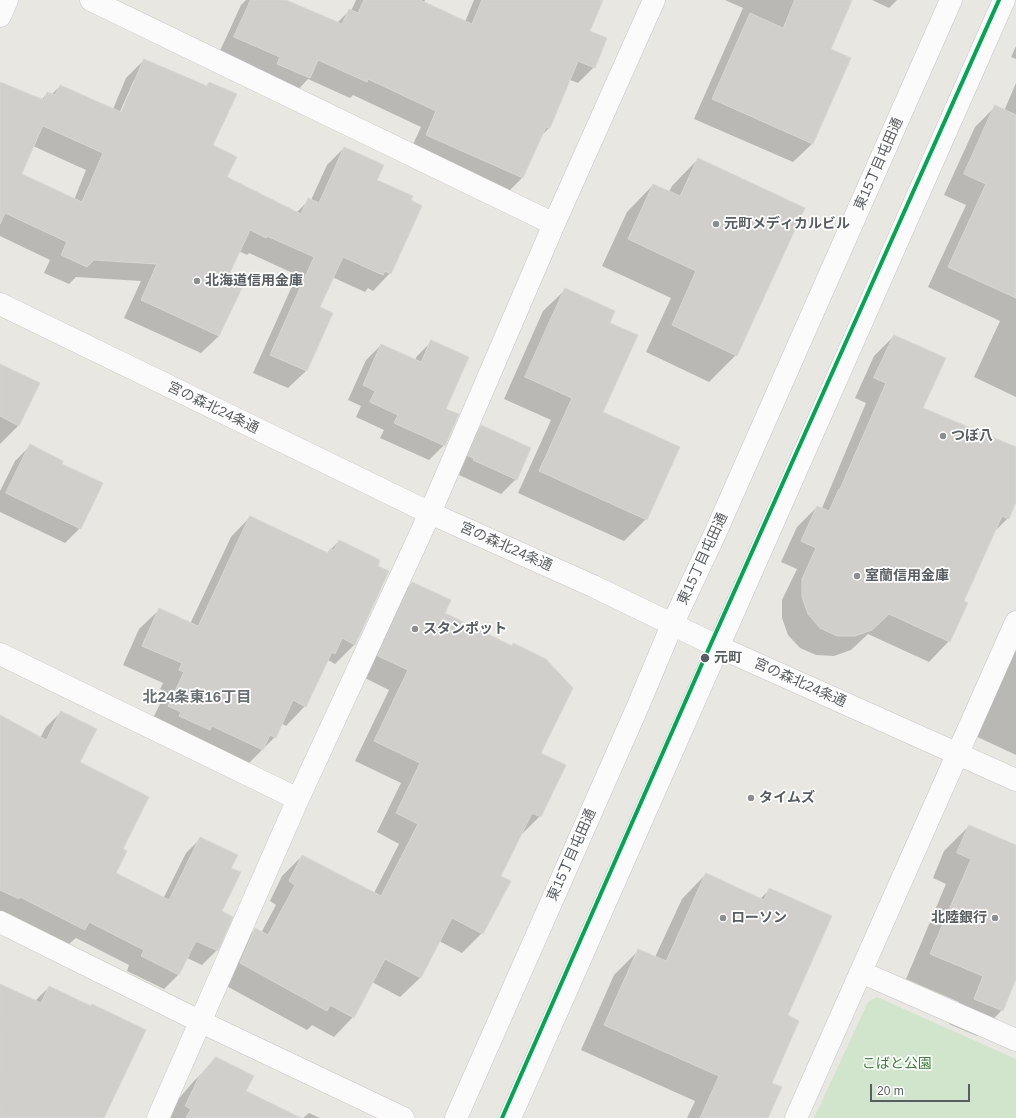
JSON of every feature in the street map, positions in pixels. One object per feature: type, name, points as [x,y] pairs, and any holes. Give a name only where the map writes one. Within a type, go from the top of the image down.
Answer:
[{"type":"street","points":[[0,16],[7,0]]},
{"type":"street","points":[[91,0],[554,224]]},
{"type":"street","points":[[158,1118],[199,1021],[298,799],[430,513],[554,224],[654,0]]},
{"type":"street","name":"東15丁目屯田通","points":[[456,1118],[638,706],[672,625],[714,536],[951,0]]},
{"type":"street","points":[[510,1118],[1004,0]]},
{"type":"street","name":"宮の森北24条通","points":[[0,304],[430,513],[593,586],[719,647],[1016,780]]},
{"type":"street","points":[[796,1118],[1016,622]]},
{"type":"street","points":[[0,654],[298,799]]},
{"type":"street","points":[[0,922],[199,1021],[403,1118]]},
{"type":"street","points":[[861,972],[1016,1040]]},
{"type":"green space","name":"こばと公園","points":[[877,997],[1016,1059],[1016,1118],[814,1118],[868,1002]]},
{"type":"building","points":[[251,0],[286,0],[342,24],[349,9],[358,13],[364,0],[420,0],[472,24],[482,0],[603,0],[590,31],[607,38],[595,68],[578,61],[550,128],[546,127],[523,178],[426,135],[436,111],[368,79],[367,82],[318,60],[310,78],[277,64],[280,57],[234,37]]},
{"type":"building","points":[[795,0],[852,0],[831,49],[851,58],[813,144],[712,99],[750,13],[783,28]]},
{"type":"building","points":[[144,59],[207,86],[209,82],[237,94],[213,145],[237,157],[227,177],[301,214],[308,198],[319,203],[344,147],[384,165],[377,180],[413,196],[411,200],[422,206],[391,274],[385,271],[383,275],[343,257],[320,307],[333,313],[307,371],[270,355],[314,257],[250,230],[226,281],[242,288],[219,336],[141,300],[157,264],[94,260],[87,267],[61,255],[67,242],[5,213],[0,224],[0,82],[44,100],[47,92],[55,95],[60,85],[121,112]],"holes":[[[43,126],[103,153],[82,202],[22,174]]]},
{"type":"building","points":[[995,105],[1016,115],[1016,298],[948,267],[986,184],[964,174]]},
{"type":"building","name":"元町メディカルビル","points":[[698,158],[805,208],[737,356],[672,325],[696,271],[628,239],[653,184],[680,196]]},
{"type":"building","points":[[565,288],[615,311],[610,323],[638,335],[603,412],[680,447],[647,520],[539,471],[572,398],[525,377]]},
{"type":"building","points":[[894,335],[946,358],[923,408],[1016,447],[1016,502],[1009,519],[1002,516],[964,601],[968,603],[950,642],[889,614],[872,630],[855,636],[837,636],[820,628],[808,614],[802,597],[802,579],[816,548],[801,541],[817,506],[829,511],[840,489],[886,383],[874,378]]},
{"type":"building","points":[[431,340],[469,357],[446,409],[459,414],[445,446],[394,423],[398,415],[370,402],[375,391],[363,385],[381,344],[421,362]]},
{"type":"building","points":[[0,364],[40,383],[19,426],[0,416]]},
{"type":"building","points":[[481,425],[531,448],[517,480],[473,460],[474,458],[468,456]]},
{"type":"building","points":[[30,444],[63,461],[62,464],[103,483],[81,529],[6,493]]},
{"type":"building","points":[[250,516],[328,553],[330,549],[334,550],[339,540],[380,560],[378,566],[389,571],[355,645],[342,638],[335,654],[332,652],[306,707],[293,700],[276,738],[270,735],[263,750],[212,726],[210,730],[179,716],[181,712],[168,706],[184,672],[179,670],[182,663],[142,646],[159,608],[198,626]]},
{"type":"building","points":[[412,582],[451,600],[445,613],[512,646],[513,643],[546,659],[573,688],[541,753],[566,765],[541,817],[532,813],[501,876],[511,881],[483,934],[452,918],[421,978],[385,959],[354,1018],[330,1005],[327,1011],[240,963],[255,928],[268,935],[295,885],[289,881],[302,855],[381,896],[418,824],[396,813],[420,763],[374,741],[408,670],[378,656]]},
{"type":"building","points":[[61,711],[97,729],[80,762],[149,797],[123,849],[127,851],[116,873],[169,900],[200,837],[238,855],[231,868],[241,872],[222,911],[233,917],[218,951],[196,941],[179,975],[141,956],[144,950],[89,922],[85,930],[20,897],[19,899],[0,890],[0,715],[46,740]]},
{"type":"building","points":[[969,825],[1016,845],[1016,979],[1003,1011],[974,999],[983,976],[930,954],[971,859],[957,853]]},
{"type":"building","points":[[706,873],[764,900],[769,888],[832,916],[788,1015],[799,1021],[772,1083],[782,1087],[768,1118],[700,1118],[719,1076],[604,1025],[638,949],[666,961]]},
{"type":"building","points":[[0,984],[41,1003],[49,986],[91,1006],[92,1004],[146,1030],[104,1118],[0,1118]]},
{"type":"building","points":[[216,1057],[254,1076],[246,1091],[301,1118],[186,1118],[191,1109],[185,1106],[199,1077]]},
{"type":"transit line","points":[[502,1118],[705,657],[999,0]]},
{"type":"place","name":"元町メディカルビル","points":[[716,224]]},
{"type":"place","name":"北海道信用金庫","points":[[197,281]]},
{"type":"place","name":"つぼ八","points":[[943,436]]},
{"type":"place","name":"室蘭信用金庫","points":[[857,576]]},
{"type":"place","name":"スタンポット","points":[[415,629]]},
{"type":"place","name":"元町","points":[[705,658]]},
{"type":"place","name":"タイムズ","points":[[751,798]]},
{"type":"place","name":"ローソン","points":[[723,918]]},
{"type":"place","name":"北陸銀行","points":[[995,918]]},
{"type":"district","name":"北24条東16丁目","points":[[197,698]]}]
